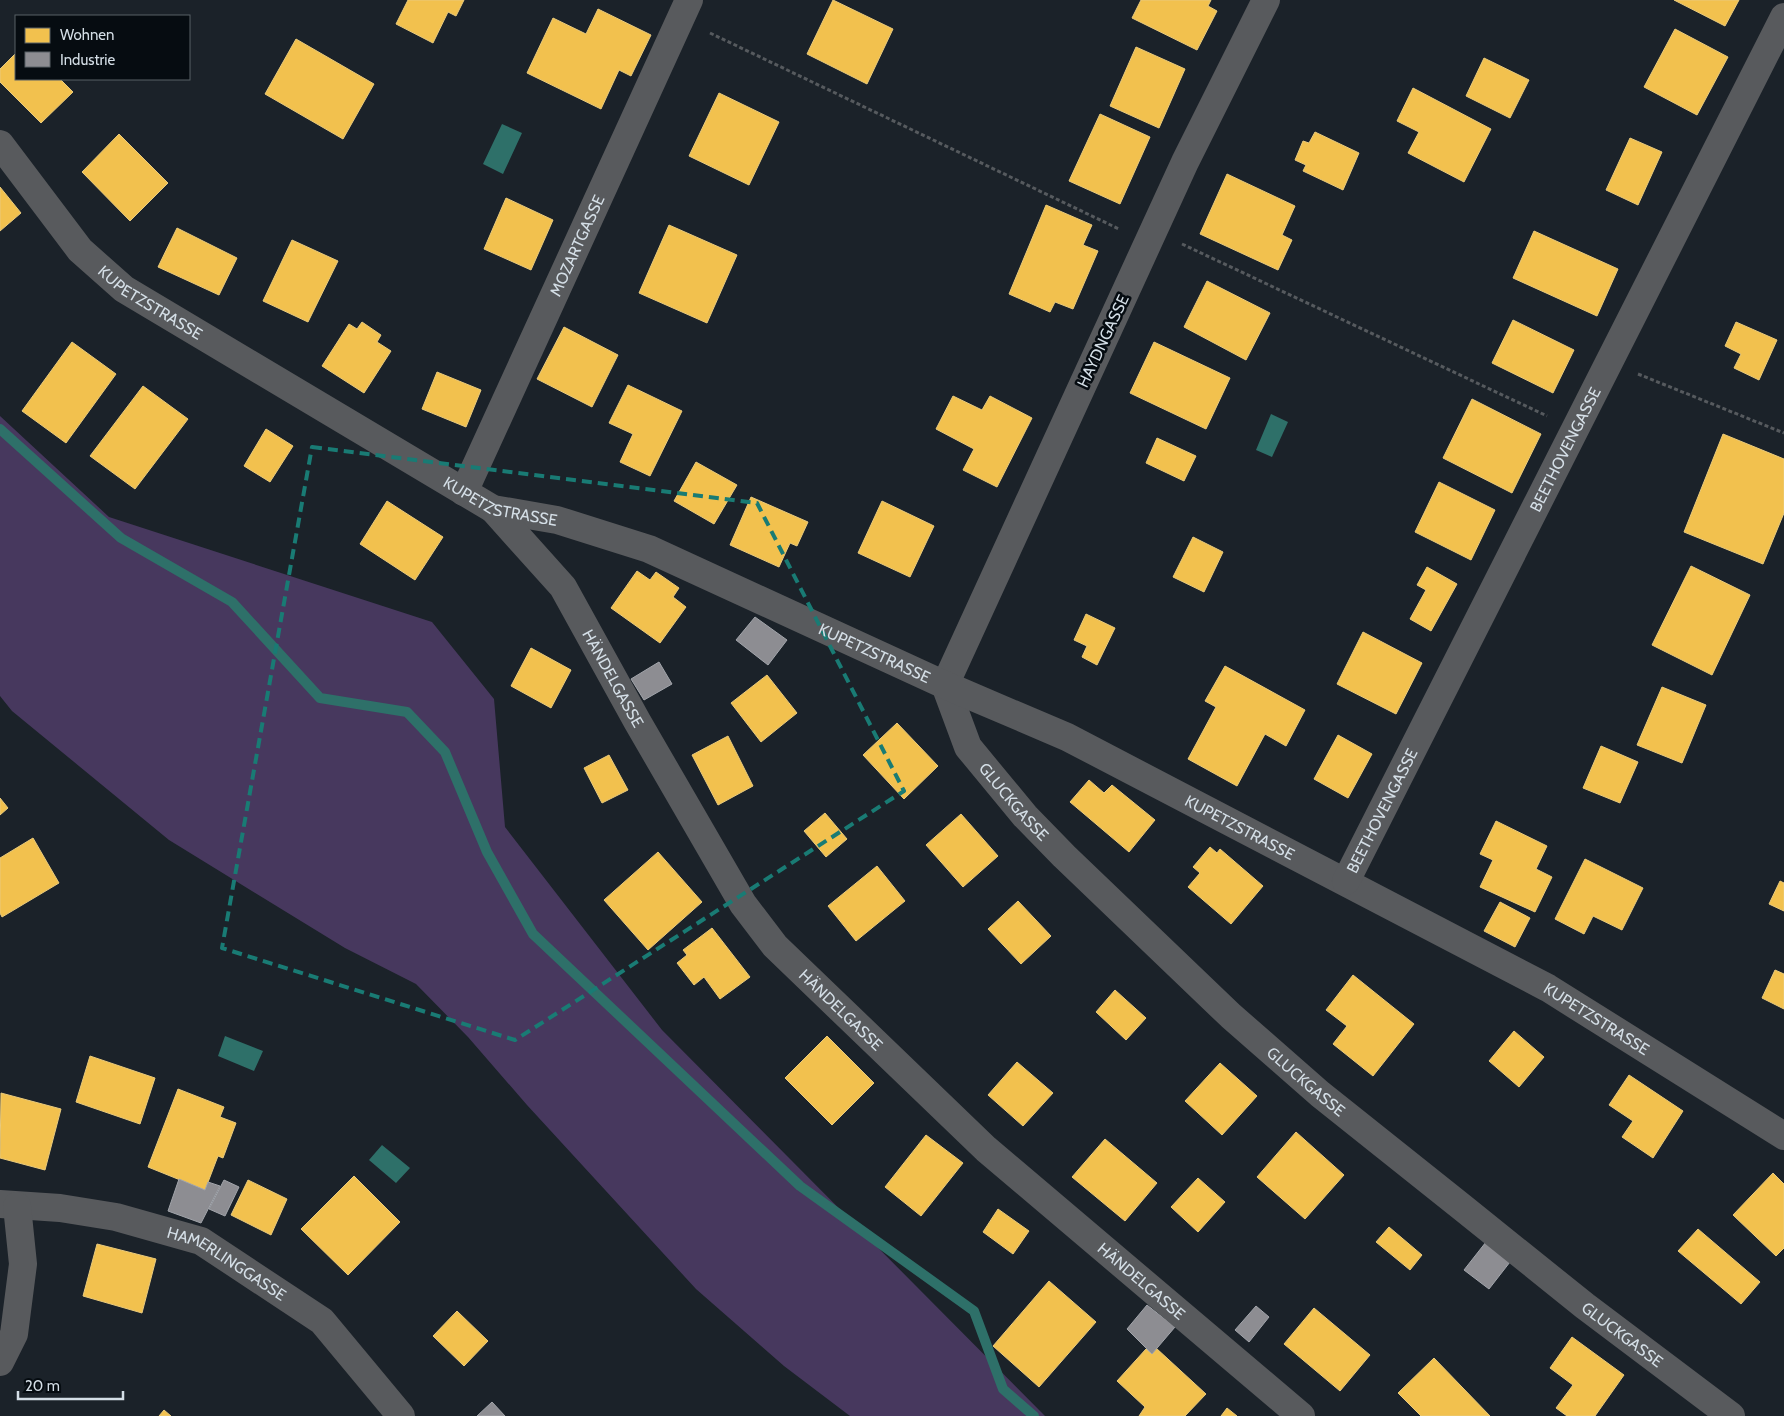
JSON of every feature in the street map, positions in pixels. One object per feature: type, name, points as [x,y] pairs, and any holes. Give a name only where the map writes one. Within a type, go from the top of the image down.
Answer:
[{"type":"street","name":"HAYDNGASSE","points":[[945,685],[1185,162],[1266,0]]},
{"type":"street","name":"MOZARTGASSE","points":[[464,492],[684,9]]},
{"type":"street","name":"BEETHOVENGASSE","points":[[1346,881],[1784,17]]},
{"type":"street","name":"KUPETZSTRASSE","points":[[0,144],[80,250],[124,289],[493,509],[557,520],[649,550],[945,685],[1067,737],[1548,988],[1784,1136]]},
{"type":"street","name":"HÄNDELGASSE","points":[[493,509],[563,587],[637,721],[743,904],[775,946],[986,1149],[1301,1416]]},
{"type":"street","name":"GLUCKGASSE","points":[[945,685],[968,747],[1025,816],[1064,856],[1231,1016],[1320,1094],[1585,1306],[1731,1416]]},
{"type":"street","points":[[0,1362],[14,1334],[23,1264],[9,1205]]},
{"type":"street","name":"HAMERLINGGASSE","points":[[9,1205],[60,1208],[116,1217],[201,1241],[322,1321],[401,1416]]},
{"type":"path","points":[[684,9],[1151,236],[1575,430]]},
{"type":"path","points":[[1609,362],[1784,433]]},
{"type":"highlighted area","points":[[312,447],[757,503],[904,791],[515,1040],[222,948]]},
{"type":"shaded area","points":[[502,124],[522,133],[503,174],[483,164]]},
{"type":"shaded area","points":[[1271,414],[1288,422],[1272,457],[1256,450]]},
{"type":"shaded area","points":[[0,416],[109,517],[432,622],[494,699],[505,827],[662,1030],[1045,1416],[850,1416],[784,1366],[696,1289],[527,1105],[468,1037],[416,984],[345,948],[169,840],[12,711],[0,696]]},
{"type":"shaded area","points":[[225,1036],[263,1051],[254,1071],[218,1056]]},
{"type":"shaded area","points":[[382,1145],[410,1168],[396,1183],[369,1160]]},
{"type":"building: Wohnen","points":[[408,0],[464,0],[456,16],[448,12],[433,43],[396,24]]},
{"type":"building: Wohnen","points":[[833,0],[893,29],[867,84],[807,54]]},
{"type":"building: Wohnen","points":[[1141,0],[1211,0],[1208,6],[1217,11],[1197,50],[1132,18]]},
{"type":"building: Wohnen","points":[[1674,0],[1739,0],[1725,26]]},
{"type":"building: Wohnen","points":[[598,9],[651,35],[631,76],[619,70],[601,109],[527,73],[553,18],[586,34]]},
{"type":"building: Wohnen","points":[[1675,29],[1728,57],[1697,115],[1644,87]]},
{"type":"building: Wohnen","points":[[296,39],[374,84],[343,139],[265,94]]},
{"type":"building: Wohnen","points":[[1136,47],[1185,69],[1159,128],[1110,106]]},
{"type":"building: Wohnen","points":[[15,54],[15,80],[61,80],[73,92],[41,123],[0,82],[0,69]]},
{"type":"building: Wohnen","points":[[1484,58],[1529,80],[1510,118],[1466,96]]},
{"type":"building: Wohnen","points":[[1413,88],[1491,129],[1464,182],[1408,153],[1419,132],[1397,121]]},
{"type":"building: Wohnen","points":[[719,93],[779,122],[749,185],[689,156]]},
{"type":"building: Wohnen","points":[[1100,114],[1150,137],[1120,204],[1069,181]]},
{"type":"building: Wohnen","points":[[1315,132],[1359,153],[1343,190],[1303,171],[1306,165],[1295,160],[1303,141],[1309,143]]},
{"type":"building: Wohnen","points":[[119,134],[168,183],[130,221],[82,172]]},
{"type":"building: Wohnen","points":[[1630,138],[1662,152],[1638,205],[1606,190]]},
{"type":"building: Wohnen","points":[[1227,174],[1295,206],[1282,235],[1292,240],[1278,270],[1200,234]]},
{"type":"building: Wohnen","points":[[0,187],[21,213],[0,231]]},
{"type":"building: Wohnen","points":[[506,198],[553,220],[531,270],[484,249]]},
{"type":"building: Wohnen","points":[[1046,205],[1092,225],[1083,245],[1098,251],[1073,309],[1055,302],[1050,312],[1009,294]]},
{"type":"building: Wohnen","points":[[669,225],[737,255],[707,323],[639,293]]},
{"type":"building: Wohnen","points":[[177,228],[237,258],[219,295],[158,267]]},
{"type":"building: Wohnen","points":[[1534,231],[1618,269],[1597,316],[1513,278]]},
{"type":"building: Wohnen","points":[[292,240],[338,261],[308,322],[263,301]]},
{"type":"building: Wohnen","points":[[1207,281],[1270,313],[1246,360],[1184,327]]},
{"type":"building: Wohnen","points":[[1513,320],[1574,350],[1553,393],[1492,363]]},
{"type":"building: Wohnen","points":[[362,322],[381,335],[377,342],[391,351],[364,393],[322,366],[349,324],[357,329]]},
{"type":"building: Wohnen","points":[[1736,322],[1777,340],[1759,380],[1734,368],[1741,354],[1725,346]]},
{"type":"building: Wohnen","points":[[564,327],[618,355],[592,407],[537,379]]},
{"type":"building: Wohnen","points":[[72,342],[116,374],[66,443],[22,411]]},
{"type":"building: Wohnen","points":[[1154,342],[1230,378],[1206,429],[1130,393]]},
{"type":"building: Wohnen","points":[[437,372],[481,390],[466,427],[422,409]]},
{"type":"building: Wohnen","points":[[628,385],[682,411],[650,476],[620,462],[633,434],[609,423]]},
{"type":"building: Wohnen","points":[[143,386],[188,419],[135,489],[90,456]]},
{"type":"building: Wohnen","points":[[953,396],[982,410],[990,396],[1032,418],[997,487],[963,470],[974,449],[936,429]]},
{"type":"building: Wohnen","points":[[1472,399],[1541,434],[1512,493],[1443,458]]},
{"type":"building: Wohnen","points":[[266,429],[293,446],[270,482],[244,466]]},
{"type":"building: Wohnen","points":[[1723,434],[1784,459],[1784,513],[1763,564],[1684,532]]},
{"type":"building: Wohnen","points":[[1157,438],[1196,456],[1184,481],[1146,463]]},
{"type":"building: Wohnen","points":[[696,462],[737,485],[714,524],[674,501]]},
{"type":"building: Wohnen","points":[[1439,482],[1495,510],[1471,560],[1415,532]]},
{"type":"building: Wohnen","points":[[751,497],[808,522],[797,546],[790,543],[779,567],[730,545]]},
{"type":"building: Wohnen","points":[[387,501],[443,537],[415,580],[360,544]]},
{"type":"building: Wohnen","points":[[882,501],[934,526],[910,577],[858,553]]},
{"type":"building: Wohnen","points":[[1193,537],[1223,552],[1204,592],[1173,577]]},
{"type":"building: Wohnen","points":[[1691,566],[1750,595],[1712,675],[1652,645]]},
{"type":"building: Wohnen","points":[[1427,567],[1457,584],[1431,631],[1410,619],[1426,590],[1417,585]]},
{"type":"building: Wohnen","points":[[637,571],[650,580],[656,572],[679,588],[673,597],[686,607],[660,643],[611,608]]},
{"type":"building: Wohnen","points":[[1086,614],[1115,628],[1097,665],[1082,657],[1087,646],[1074,640]]},
{"type":"building: Wohnen","points":[[1363,632],[1422,663],[1396,714],[1337,684]]},
{"type":"building: Wohnen","points":[[531,648],[571,670],[551,708],[511,686]]},
{"type":"building: Wohnen","points":[[1225,666],[1305,710],[1286,746],[1265,734],[1237,786],[1188,759],[1216,707],[1205,701]]},
{"type":"building: Wohnen","points":[[767,675],[797,713],[761,742],[731,703]]},
{"type":"building: Wohnen","points":[[1662,687],[1706,705],[1682,763],[1637,745]]},
{"type":"building: Wohnen","points":[[897,723],[938,766],[904,799],[863,755]]},
{"type":"building: Wohnen","points":[[1338,735],[1372,754],[1348,798],[1314,779]]},
{"type":"building: Wohnen","points":[[728,736],[753,786],[718,805],[692,755]]},
{"type":"building: Wohnen","points":[[1601,746],[1638,762],[1620,803],[1583,788]]},
{"type":"building: Wohnen","points":[[609,755],[628,790],[602,803],[584,768]]},
{"type":"building: Wohnen","points":[[1089,780],[1104,793],[1112,785],[1155,820],[1129,852],[1070,802]]},
{"type":"building: Wohnen","points":[[0,798],[8,808],[0,815]]},
{"type":"building: Wohnen","points":[[825,813],[847,839],[826,857],[804,831]]},
{"type":"building: Wohnen","points":[[961,814],[998,856],[963,887],[926,845]]},
{"type":"building: Wohnen","points":[[1496,821],[1547,846],[1536,869],[1552,877],[1535,912],[1480,887],[1493,860],[1480,854]]},
{"type":"building: Wohnen","points":[[33,838],[59,883],[2,917],[0,913],[0,858]]},
{"type":"building: Wohnen","points":[[1210,847],[1217,853],[1220,849],[1263,886],[1231,924],[1188,887],[1200,873],[1193,867]]},
{"type":"building: Wohnen","points":[[658,852],[702,902],[648,950],[604,900]]},
{"type":"building: Wohnen","points":[[1585,859],[1643,888],[1622,930],[1593,916],[1584,934],[1555,919]]},
{"type":"building: Wohnen","points":[[877,866],[905,901],[856,941],[828,906]]},
{"type":"building: Wohnen","points":[[1780,881],[1784,883],[1784,911],[1769,904]]},
{"type":"building: Wohnen","points":[[1018,901],[1051,936],[1021,964],[988,929]]},
{"type":"building: Wohnen","points":[[1500,902],[1530,918],[1515,947],[1484,931]]},
{"type":"building: Wohnen","points":[[712,928],[750,977],[720,999],[704,977],[694,985],[677,963],[687,955],[683,950]]},
{"type":"building: Wohnen","points":[[1775,970],[1784,974],[1784,1009],[1762,998]]},
{"type":"building: Wohnen","points":[[1353,975],[1414,1024],[1373,1076],[1333,1044],[1347,1026],[1326,1010]]},
{"type":"building: Wohnen","points":[[1115,990],[1146,1018],[1126,1040],[1096,1012]]},
{"type":"building: Wohnen","points":[[1514,1031],[1544,1057],[1519,1087],[1489,1061]]},
{"type":"building: Wohnen","points":[[827,1036],[874,1083],[832,1125],[785,1078]]},
{"type":"building: Wohnen","points":[[90,1056],[155,1078],[140,1124],[76,1102]]},
{"type":"building: Wohnen","points":[[1017,1062],[1053,1093],[1023,1126],[988,1095]]},
{"type":"building: Wohnen","points":[[1220,1063],[1257,1096],[1222,1135],[1185,1101]]},
{"type":"building: Wohnen","points":[[1629,1075],[1683,1111],[1653,1158],[1622,1137],[1633,1121],[1609,1105]]},
{"type":"building: Wohnen","points":[[178,1089],[224,1107],[220,1117],[236,1123],[223,1158],[218,1156],[205,1190],[148,1167]]},
{"type":"building: Wohnen","points":[[1,1093],[61,1109],[45,1170],[0,1158]]},
{"type":"building: Wohnen","points":[[1296,1132],[1344,1175],[1305,1219],[1257,1177]]},
{"type":"building: Wohnen","points":[[926,1135],[963,1163],[921,1216],[885,1187]]},
{"type":"building: Wohnen","points":[[1105,1139],[1157,1183],[1125,1221],[1072,1177]]},
{"type":"building: Wohnen","points":[[1773,1173],[1784,1184],[1784,1248],[1776,1256],[1733,1215]]},
{"type":"building: Wohnen","points":[[354,1176],[400,1222],[348,1275],[301,1229]]},
{"type":"building: Wohnen","points":[[1198,1178],[1225,1202],[1198,1232],[1171,1207]]},
{"type":"building: Wohnen","points":[[248,1180],[287,1199],[271,1235],[231,1215]]},
{"type":"building: Wohnen","points":[[998,1209],[1029,1231],[1013,1254],[983,1232]]},
{"type":"building: Wohnen","points":[[1389,1227],[1422,1255],[1410,1270],[1376,1242]]},
{"type":"building: Wohnen","points":[[1698,1229],[1760,1282],[1741,1304],[1678,1251]]},
{"type":"building: Wohnen","points":[[97,1244],[156,1259],[142,1313],[83,1296]]},
{"type":"building: Wohnen","points":[[1049,1281],[1096,1322],[1039,1387],[993,1346]]},
{"type":"building: Wohnen","points":[[1314,1308],[1370,1355],[1340,1391],[1284,1344]]},
{"type":"building: Wohnen","points":[[457,1311],[488,1341],[464,1366],[433,1336]]},
{"type":"building: Wohnen","points":[[1572,1337],[1624,1375],[1595,1416],[1567,1416],[1556,1408],[1573,1385],[1550,1368]]},
{"type":"building: Wohnen","points":[[1156,1348],[1206,1394],[1185,1416],[1139,1416],[1145,1407],[1117,1381],[1146,1349],[1152,1354]]},
{"type":"building: Wohnen","points":[[1434,1358],[1490,1416],[1421,1416],[1398,1393]]},
{"type":"building: Wohnen","points":[[1227,1408],[1237,1416],[1221,1416]]},
{"type":"building: Wohnen","points":[[164,1410],[171,1416],[159,1416]]},
{"type":"building: Industrie","points":[[755,617],[787,640],[768,665],[736,640]]},
{"type":"building: Industrie","points":[[659,662],[672,684],[644,700],[631,679]]},
{"type":"building: Industrie","points":[[179,1179],[205,1190],[208,1182],[220,1186],[201,1223],[168,1211]]},
{"type":"building: Industrie","points":[[224,1180],[239,1187],[225,1216],[209,1209]]},
{"type":"building: Industrie","points":[[1486,1242],[1510,1262],[1489,1289],[1464,1270]]},
{"type":"building: Industrie","points":[[1147,1305],[1175,1327],[1152,1354],[1127,1329]]},
{"type":"building: Industrie","points":[[1256,1306],[1269,1317],[1249,1342],[1235,1330]]},
{"type":"building: Industrie","points":[[492,1402],[505,1416],[477,1416]]},
{"type":"waterway","points":[[0,429],[121,538],[232,602],[320,698],[407,712],[445,752],[487,852],[533,934],[800,1186],[974,1311],[1003,1389],[1034,1416]]}]
